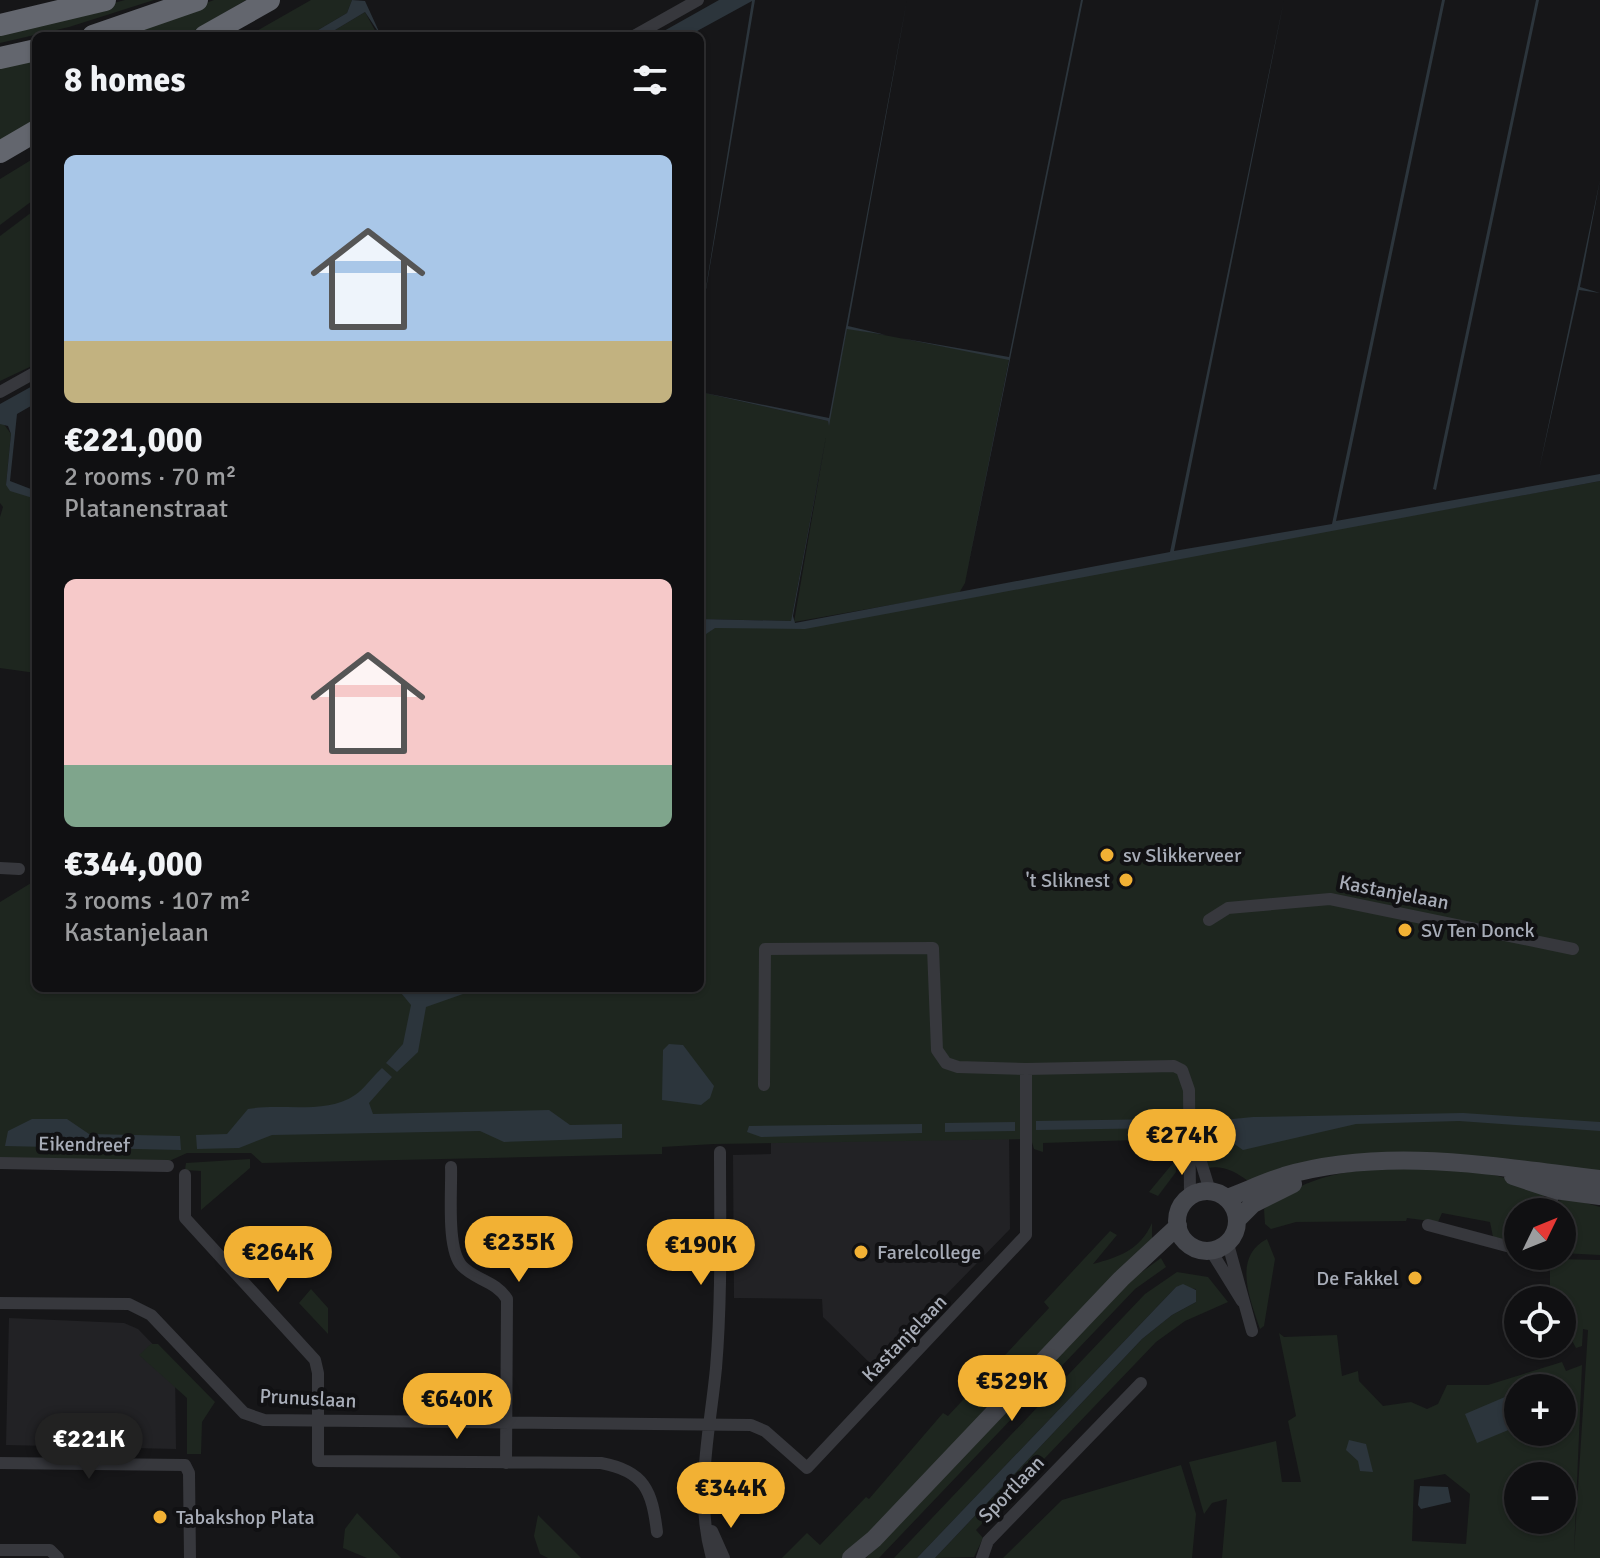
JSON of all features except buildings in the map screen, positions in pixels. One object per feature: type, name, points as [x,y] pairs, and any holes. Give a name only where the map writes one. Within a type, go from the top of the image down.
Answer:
[{"type":"highway","points":[[0,25],[105,0]]},
{"type":"highway","points":[[105,32],[197,0]]},
{"type":"highway","points":[[212,32],[269,0]]},
{"type":"highway","points":[[0,58],[32,51]]},
{"type":"highway","points":[[0,152],[30,134]]},
{"type":"highway","points":[[0,158],[30,134]]},
{"type":"street","points":[[641,32],[698,0]]},
{"type":"street","points":[[0,392],[32,374]]},
{"type":"street","points":[[0,868],[19,869]]},
{"type":"street","name":"Kastanjelaan","points":[[1209,920],[1228,908],[1330,899],[1573,949]]},
{"type":"street","points":[[764,1085],[765,949],[933,948],[940,1056],[958,1067],[1174,1066],[1182,1070],[1188,1083],[1190,1196],[1179,1209],[1182,1234],[1201,1251],[1219,1248],[1234,1237],[1238,1219],[1253,1204],[1324,1169]]},
{"type":"street","name":"Kastanjelaan","points":[[707,1424],[751,1425],[765,1431],[807,1468],[1019,1246],[1026,1235],[1028,1217],[1026,1069]]},
{"type":"street","points":[[1191,1131],[1219,1194],[1238,1219]]},
{"type":"street","points":[[712,1558],[704,1454],[716,1354],[720,1152]]},
{"type":"street","points":[[1190,1196],[1219,1194],[1285,1176],[1364,1162],[1417,1159],[1600,1179]]},
{"type":"street","name":"Eikendreef","points":[[0,1163],[168,1166]]},
{"type":"street","points":[[451,1167],[453,1249],[462,1266],[490,1282],[507,1299],[506,1463]]},
{"type":"street","points":[[1492,1167],[1555,1190],[1600,1196]]},
{"type":"street","points":[[185,1175],[185,1218],[315,1360],[318,1373],[318,1461],[620,1466],[637,1476],[649,1491],[657,1532]]},
{"type":"street","points":[[1552,1198],[1555,1190]]},
{"type":"street","points":[[1428,1225],[1504,1245]]},
{"type":"street","points":[[851,1558],[874,1539],[1121,1279],[1182,1234]]},
{"type":"street","points":[[1219,1248],[1252,1331]]},
{"type":"street","points":[[1219,1248],[1245,1308]]},
{"type":"street","name":"Prunuslaan","points":[[0,1303],[129,1304],[151,1315],[244,1413],[264,1420],[707,1424]]},
{"type":"street","name":"Sportlaan","points":[[982,1558],[988,1541],[1141,1383]]},
{"type":"street","points":[[0,1463],[185,1465],[189,1473],[190,1558]]},
{"type":"street","points":[[707,1517],[724,1558]]},
{"type":"street","points":[[861,1558],[874,1539]]},
{"type":"street","points":[[0,1550],[50,1550],[58,1558]]},
{"type":"shaded area","points":[[125,0],[154,0],[69,27],[32,32],[32,36],[0,43],[0,33]]},
{"type":"shaded area","points":[[214,0],[246,0],[192,32],[130,32]]},
{"type":"shaded area","points":[[311,0],[352,0],[347,13],[315,32],[255,32]]},
{"type":"shaded area","points":[[352,0],[365,1],[379,32],[365,12],[332,32],[315,32],[347,13]]},
{"type":"shaded area","points":[[719,0],[755,0],[704,301],[752,1],[695,32],[662,32]]},
{"type":"shaded area","points":[[907,0],[848,326],[886,335],[847,329],[829,426],[828,421],[704,393],[829,418]]},
{"type":"shaded area","points":[[1081,0],[965,581],[1009,360],[900,338],[1009,357]]},
{"type":"shaded area","points":[[1284,0],[1174,551],[1332,524],[1442,0],[1445,0],[1336,521],[1600,474],[1600,481],[805,629],[715,628],[704,635],[704,619],[791,621],[826,437],[793,616],[795,623],[1170,552]]},
{"type":"shaded area","points":[[1536,0],[1539,0],[1436,490],[1433,489]]},
{"type":"shaded area","points":[[365,12],[376,32],[332,32]]},
{"type":"shaded area","points":[[32,59],[32,122],[0,141],[0,66]]},
{"type":"shaded area","points":[[32,159],[32,201],[0,225],[0,179]]},
{"type":"shaded area","points":[[1600,180],[1580,287],[1600,293],[1579,290],[1539,470]]},
{"type":"shaded area","points":[[32,212],[32,366],[0,381],[0,236]]},
{"type":"shaded area","points":[[847,328],[1009,359],[965,583],[959,593],[794,622],[826,437],[791,621],[704,619],[704,393],[828,421],[828,425]]},
{"type":"shaded area","points":[[32,386],[32,405],[17,414],[10,481],[32,489],[32,498],[10,491],[6,485],[11,434],[8,426],[0,424],[0,404]]},
{"type":"shaded area","points":[[3,423],[11,434],[6,485],[32,495],[32,672],[0,668],[0,517],[3,507],[0,503],[0,424]]},
{"type":"shaded area","points":[[1600,481],[1600,1170],[1581,1173],[1456,1155],[1248,1181],[1228,1170],[1208,1168],[1202,1153],[1174,1139],[1176,1172],[1158,1196],[1149,1192],[1173,1163],[1167,1139],[1043,1143],[1043,1152],[1034,1149],[1031,1139],[714,1144],[662,1147],[662,1154],[262,1163],[251,1153],[187,1153],[167,1162],[0,1158],[0,902],[32,882],[32,992],[704,992],[704,627],[801,627]]},
{"type":"shaded area","points":[[400,992],[469,992],[426,1007],[418,1052],[397,1072],[386,1063],[403,1044],[411,1005]]},
{"type":"shaded area","points":[[669,1044],[683,1045],[714,1086],[710,1098],[701,1105],[662,1100],[663,1050]]},
{"type":"shaded area","points":[[382,1068],[392,1077],[369,1103],[373,1114],[549,1110],[570,1125],[622,1124],[622,1138],[504,1142],[480,1131],[272,1135],[239,1148],[197,1149],[196,1135],[227,1134],[248,1109],[331,1105],[358,1092]]},
{"type":"shaded area","points":[[1463,1113],[1600,1122],[1600,1131],[1459,1121],[1356,1124],[1243,1150],[1233,1143],[1221,1124],[1223,1120],[1253,1117]]},
{"type":"shaded area","points":[[32,1119],[67,1119],[89,1134],[180,1136],[181,1150],[5,1146],[8,1131]]},
{"type":"shaded area","points":[[1165,1119],[1169,1122],[1167,1128],[1036,1130],[1036,1121]]},
{"type":"shaded area","points":[[1015,1122],[1015,1131],[945,1132],[945,1123]]},
{"type":"shaded area","points":[[922,1124],[922,1133],[761,1137],[747,1132],[749,1126]]},
{"type":"shaded area","name":"Farelcollege","points":[[1009,1131],[1010,1229],[875,1368],[823,1317],[822,1299],[734,1298],[733,1155],[771,1154],[771,1137]]},
{"type":"shaded area","points":[[250,1159],[250,1168],[201,1210],[201,1171],[185,1170],[186,1163]]},
{"type":"shaded area","points":[[1419,1167],[1491,1174],[1540,1188],[1545,1198],[1504,1198],[1504,1240],[1493,1237],[1490,1222],[1442,1213],[1438,1222],[1407,1218],[1406,1221],[1296,1222],[1271,1229],[1265,1224],[1264,1209],[1283,1196],[1320,1179],[1356,1171]]},
{"type":"shaded area","points":[[1576,1200],[1600,1207],[1600,1255],[1576,1254]]},
{"type":"shaded area","points":[[1152,1223],[1152,1241],[845,1558],[782,1558],[807,1533],[820,1545],[866,1497],[869,1499],[943,1413],[948,1416],[1049,1308],[1044,1302],[1110,1231],[1117,1235],[1093,1264],[1128,1251],[1141,1240]]},
{"type":"shaded area","points":[[1267,1239],[1275,1259],[1264,1326],[1260,1329],[1249,1292],[1247,1267],[1256,1247]]},
{"type":"shaded area","points":[[1161,1258],[1166,1267],[1135,1289],[879,1558],[866,1558],[1128,1282]]},
{"type":"shaded area","points":[[1576,1259],[1600,1260],[1600,1558],[1222,1558],[1227,1499],[1212,1503],[1204,1514],[1189,1462],[1276,1441],[1282,1482],[1301,1482],[1288,1421],[1296,1416],[1279,1333],[1284,1337],[1337,1335],[1342,1376],[1358,1371],[1359,1381],[1383,1406],[1411,1402],[1427,1409],[1438,1404],[1447,1385],[1488,1385],[1504,1380],[1504,1446],[1576,1446],[1576,1374],[1523,1374],[1562,1362],[1566,1371],[1582,1365],[1576,1505],[1576,1462],[1504,1462],[1504,1534],[1575,1534],[1574,1552],[1588,1330],[1583,1329],[1582,1346],[1576,1348],[1576,1286],[1550,1286],[1550,1270],[1576,1270]],"holes":[[[1445,1474],[1470,1494],[1466,1544],[1412,1541],[1414,1480]]]},
{"type":"shaded area","points":[[1177,1272],[1208,1277],[1228,1302],[1185,1321],[1156,1342],[976,1530],[983,1538],[974,1557],[935,1558],[1142,1339],[1172,1315],[1196,1302],[1196,1289],[1176,1287],[917,1558],[894,1558],[1145,1294]]},
{"type":"shaded area","points":[[1183,1284],[1196,1290],[1196,1302],[1172,1315],[1142,1339],[935,1558],[917,1558],[1176,1287]]},
{"type":"shaded area","points":[[311,1289],[328,1308],[328,1334],[299,1303]]},
{"type":"shaded area","points":[[9,1318],[124,1323],[138,1329],[175,1367],[176,1449],[6,1445]]},
{"type":"shaded area","points":[[151,1344],[158,1344],[215,1402],[202,1422],[201,1454],[187,1454],[187,1398],[139,1355]]},
{"type":"shaded area","points":[[1504,1397],[1504,1432],[1477,1443],[1465,1414]]},
{"type":"shaded area","points":[[1349,1440],[1366,1444],[1373,1472],[1360,1471],[1358,1461],[1346,1450]]},
{"type":"shaded area","points":[[1181,1465],[1196,1514],[1192,1558],[1003,1558],[1062,1500]]},
{"type":"shaded area","points":[[1420,1486],[1448,1487],[1451,1502],[1421,1509],[1418,1505]]},
{"type":"shaded area","points":[[357,1513],[401,1558],[367,1558],[343,1548],[345,1529]]},
{"type":"shaded area","points":[[538,1515],[581,1558],[548,1558],[540,1554],[534,1536]]},
{"type":"place","name":"sv Slikkerveer","points":[[1107,855]]},
{"type":"place","name":"'t Sliknest","points":[[1126,880]]},
{"type":"place","name":"SV Ten Donck","points":[[1405,930]]},
{"type":"place","name":"Farelcollege","points":[[861,1252]]},
{"type":"place","name":"De Fakkel","points":[[1415,1278]]},
{"type":"place","name":"Tabakshop Plata","points":[[160,1517]]}]
